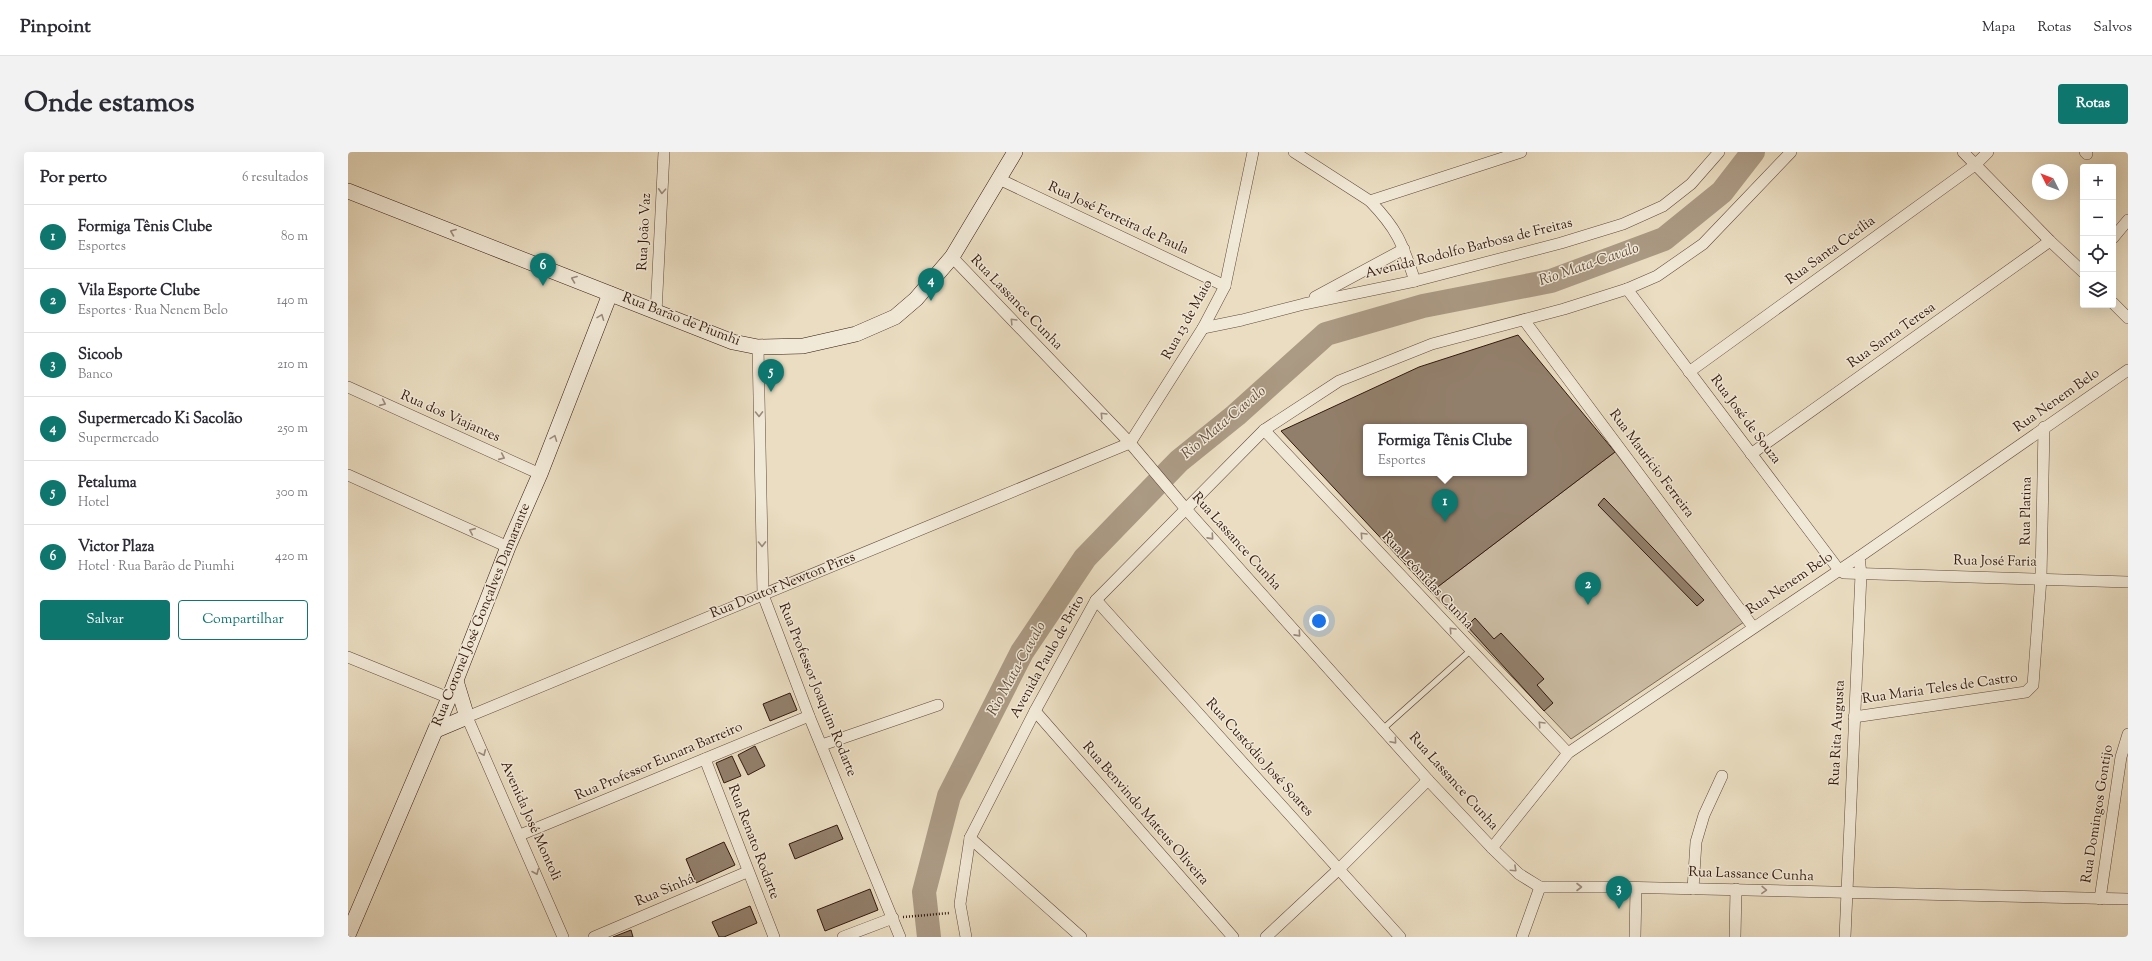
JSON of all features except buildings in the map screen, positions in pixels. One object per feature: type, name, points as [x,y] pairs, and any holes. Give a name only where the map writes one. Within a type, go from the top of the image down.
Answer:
[{"type":"main road","name":"Rua Barão de Piumhi","points":[[348,191],[733,342],[758,348],[803,346],[856,334],[895,316],[916,299],[952,257],[1015,152]]},
{"type":"main road","name":"Rua Coronel José Gonçalves Damarante","points":[[348,935],[436,730],[508,547],[540,474],[610,294]]},
{"type":"main road","points":[[456,681],[467,717]]},
{"type":"main road","name":"Rua Doutor Newton Pires","points":[[436,730],[467,717]]},
{"type":"street","name":"Rua João Vaz","points":[[656,313],[664,152]]},
{"type":"street","name":"Rua 13 de Maio","points":[[1130,443],[1203,328],[1225,286],[1253,152]]},
{"type":"street","points":[[1294,152],[1370,201],[1390,222],[1404,249],[1415,281]]},
{"type":"street","points":[[1370,201],[1521,152]]},
{"type":"street","name":"Avenida Rodolfo Barbosa de Freitas","points":[[1203,328],[1242,320],[1304,304],[1415,281],[1561,243],[1623,224],[1668,201],[1692,184],[1719,152]]},
{"type":"street","name":"Avenida Paulo de Brito","points":[[966,937],[960,904],[970,838],[1035,711],[1096,600],[1185,508],[1264,430],[1340,381],[1432,344],[1524,320],[1627,289],[1656,276],[1703,244],[1791,152]]},
{"type":"street","points":[[1963,152],[2050,241],[2080,269]]},
{"type":"street","name":"Rua Santa Cecília","points":[[1689,372],[1975,165],[1988,152]]},
{"type":"street","name":"Rua José Ferreira de Paula","points":[[999,179],[1225,286]]},
{"type":"street","points":[[2115,236],[2128,220]]},
{"type":"street","name":"Rua Santa Teresa","points":[[1751,454],[2050,241]]},
{"type":"street","points":[[1304,304],[1404,249]]},
{"type":"street","name":"Rua Lassance Cunha","points":[[952,257],[1130,443],[1185,508],[1384,728],[1428,780],[1492,848],[1520,874],[1540,887],[1693,888],[1846,894],[2128,899]]},
{"type":"street","name":"Rua José de Souza","points":[[1627,289],[1839,570]]},
{"type":"street","points":[[2116,306],[2128,318]]},
{"type":"street","name":"Rua Maurício Ferreira","points":[[1524,320],[1753,627]]},
{"type":"street","name":"Rua Professor Joaquim Rodarte","points":[[758,348],[763,595],[809,716],[900,937]]},
{"type":"street","name":"Rua Nenem Belo","points":[[1492,848],[1568,753],[1859,557],[2128,370]]},
{"type":"street","name":"Rua dos Viajantes","points":[[348,387],[540,474]]},
{"type":"street","name":"Rua Platina","points":[[2030,689],[2035,680],[2041,578],[2044,427]]},
{"type":"street","name":"Rua Leônidas Cunha","points":[[1264,430],[1568,753]]},
{"type":"street","name":"Rua Doutor Newton Pires","points":[[467,717],[1130,443]]},
{"type":"street","points":[[348,475],[508,547]]},
{"type":"street","name":"Rua Rita Augusta","points":[[1845,937],[1861,574],[1859,557]]},
{"type":"street","name":"Rua José Faria","points":[[1839,570],[1851,574],[2041,578],[2128,582]]},
{"type":"street","name":"Rua Custódio José Soares","points":[[1096,600],[1400,937]]},
{"type":"street","points":[[348,657],[449,698]]},
{"type":"street","name":"Rua Maria Teles de Castro","points":[[1854,717],[2026,692],[2030,689]]},
{"type":"street","points":[[822,745],[938,705]]},
{"type":"street","name":"Rua Benvindo Mateus Oliveira","points":[[1035,711],[1233,937]]},
{"type":"street","name":"Rua Professor Eunara Barreiro","points":[[520,835],[809,716]]},
{"type":"street","name":"Avenida José Montoli","points":[[467,717],[520,835],[563,937]]},
{"type":"street","name":"Rua Domingos Gontijo","points":[[2100,899],[2121,757],[2128,734]]},
{"type":"street","name":"Rua Renato Rodarte","points":[[705,758],[772,936]]},
{"type":"street","points":[[1693,888],[1696,842],[1704,815],[1722,776]]},
{"type":"street","points":[[1266,937],[1339,870],[1428,780]]},
{"type":"street","points":[[970,838],[1081,937]]},
{"type":"street","name":"Rua Sinhá","points":[[594,937],[747,872]]},
{"type":"street","points":[[1522,937],[1540,887]]},
{"type":"street","points":[[1635,937],[1636,888]]},
{"type":"street","points":[[1735,937],[1736,889]]},
{"type":"street","points":[[843,937],[892,918]]},
{"type":"lane","points":[[1384,728],[1471,650]]},
{"type":"path","points":[[912,917],[946,914]]},
{"type":"shaded area","points":[[1615,452],[1744,622],[1571,739],[1431,592]]},
{"type":"waterway","name":"Rio Mata-Cavalo","points":[[929,937],[924,892],[949,796],[1022,652],[1085,558],[1179,461],[1236,415],[1326,334],[1423,306],[1551,281],[1664,239],[1722,192],[1753,152]]},
{"type":"place","name":"Victor Plaza","points":[[543,286]]},
{"type":"place","name":"Supermercado Ki Sacolão","points":[[931,301]]},
{"type":"place","name":"Petaluma","points":[[771,392]]},
{"type":"place","name":"Formiga Tênis Clube","points":[[1445,522]]},
{"type":"place","name":"Vila Esporte Clube","points":[[1588,605]]},
{"type":"place","name":"Sicoob","points":[[1619,909]]}]
